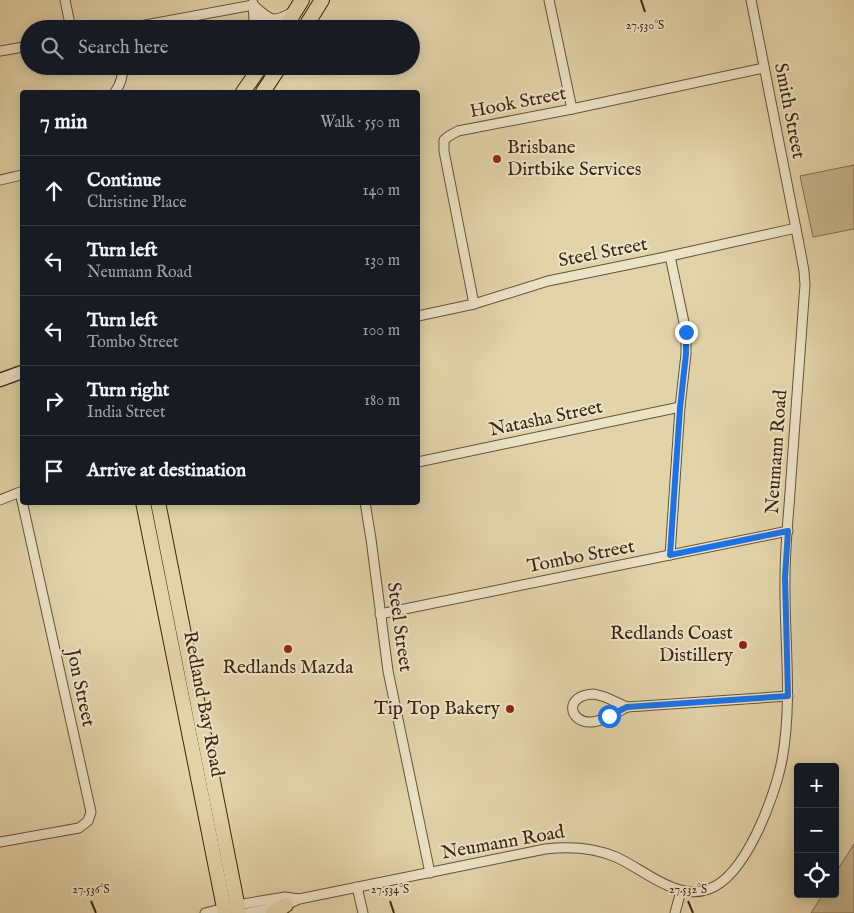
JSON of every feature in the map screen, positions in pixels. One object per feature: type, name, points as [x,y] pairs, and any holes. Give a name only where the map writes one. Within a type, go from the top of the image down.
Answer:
[{"type":"main road","points":[[310,20],[322,0]]},
{"type":"main road","points":[[289,20],[298,5]]},
{"type":"main road","points":[[244,90],[255,75]]},
{"type":"main road","points":[[264,90],[274,75]]},
{"type":"main road","points":[[0,380],[20,373]]},
{"type":"main road","name":"Redland Bay Road","points":[[145,505],[235,910]]},
{"type":"main road","name":"Redland Bay Road","points":[[159,505],[235,910]]},
{"type":"main road","points":[[273,913],[293,902]]},
{"type":"street","points":[[65,0],[69,20]]},
{"type":"street","points":[[549,0],[572,109]]},
{"type":"street","name":"Smith Street","points":[[751,0],[796,228]]},
{"type":"street","points":[[253,2],[271,19],[277,20],[283,18],[298,5]]},
{"type":"street","points":[[253,2],[254,20]]},
{"type":"street","points":[[167,20],[253,2]]},
{"type":"street","points":[[253,2],[260,20]]},
{"type":"street","points":[[0,51],[20,48]]},
{"type":"street","name":"Hook Street","points":[[474,304],[444,151],[444,140],[458,131],[764,68]]},
{"type":"street","points":[[117,90],[122,75]]},
{"type":"street","points":[[244,90],[249,75]]},
{"type":"street","points":[[0,180],[20,176]]},
{"type":"street","name":"Steel Street","points":[[420,316],[474,304],[548,280],[670,256],[796,228]]},
{"type":"street","name":"Neumann Road","points":[[235,910],[293,902],[358,887],[563,847],[578,847],[603,852],[681,891],[698,892],[709,889],[727,878],[736,868],[752,842],[770,803],[782,762],[786,737],[788,696],[785,577],[804,285],[804,271],[796,228]]},
{"type":"street","points":[[670,256],[686,332],[686,354],[680,408],[670,555]]},
{"type":"street","name":"Natasha Street","points":[[420,462],[680,408]]},
{"type":"street","name":"Jon Street","points":[[0,500],[20,492]]},
{"type":"street","name":"Jon Street","points":[[0,842],[79,828],[88,822],[91,812],[23,505]]},
{"type":"street","name":"Steel Street","points":[[365,505],[388,671],[430,873]]},
{"type":"street","name":"Tombo Street","points":[[380,614],[788,531]]},
{"type":"street","points":[[627,707],[594,694],[586,694],[577,698],[573,704],[573,710],[580,721],[590,722],[600,721],[627,707],[788,696]]},
{"type":"street","points":[[358,887],[363,913]]},
{"type":"street","points":[[674,913],[681,891]]},
{"type":"street","name":"Neumann Road","points":[[235,910],[285,897],[293,902]]},
{"type":"street","points":[[205,913],[235,910]]},
{"type":"shaded area","points":[[854,165],[854,229],[813,237],[800,176]]},
{"type":"shaded area","points":[[854,844],[854,913],[811,913],[820,898],[839,898],[839,868]]},
{"type":"place","name":"Brisbane Dirtbike Services","points":[[497,159]]},
{"type":"place","name":"Redlands Coast Distillery","points":[[743,645]]},
{"type":"place","name":"Redlands Mazda","points":[[288,649]]},
{"type":"place","name":"Tip Top Bakery","points":[[510,709]]},
{"type":"route","points":[[609,716],[627,707],[788,696],[785,577],[788,531],[670,555],[680,408],[686,354],[686,332]]}]
